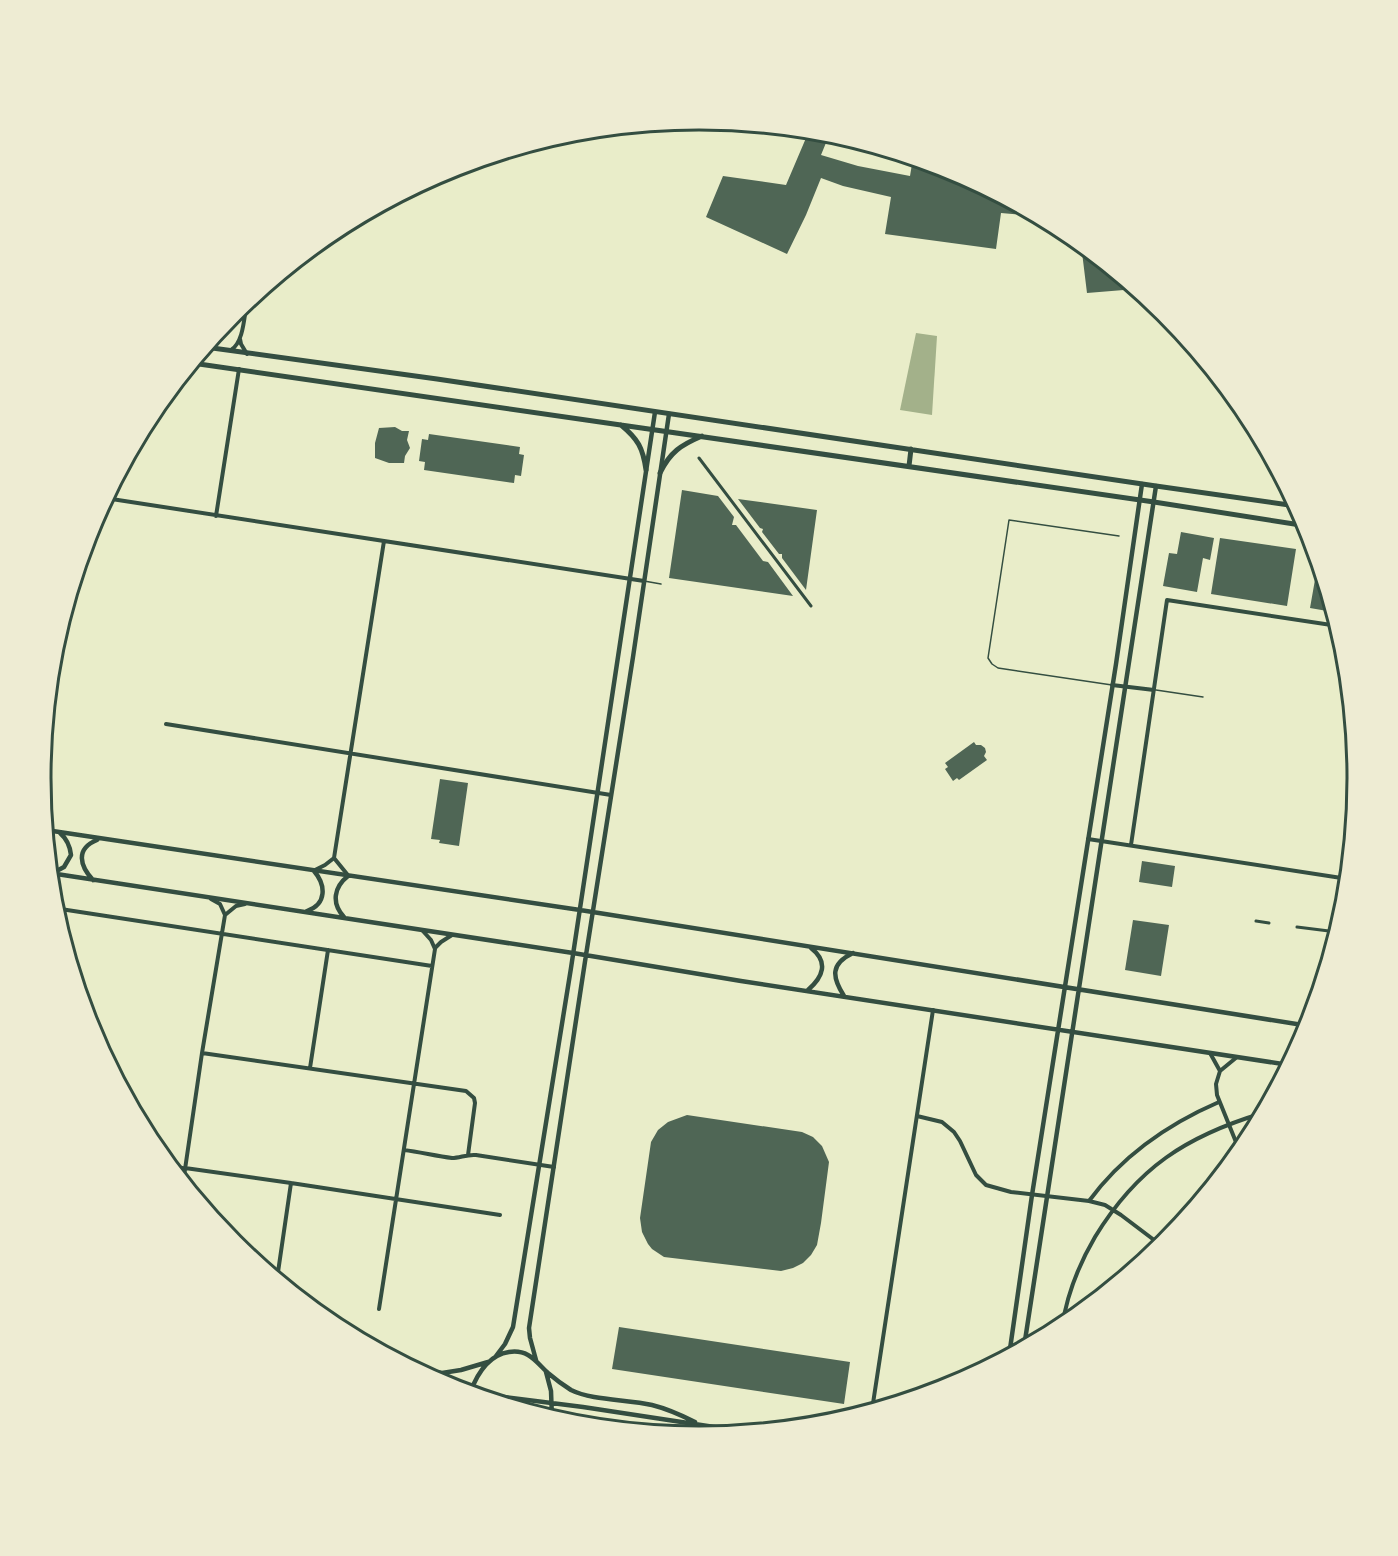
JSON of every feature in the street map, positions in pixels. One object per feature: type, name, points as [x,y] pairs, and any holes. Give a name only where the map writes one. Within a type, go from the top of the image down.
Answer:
[{"type":"main road","points":[[214,348],[1286,505]]},
{"type":"main road","points":[[201,364],[1295,524]]},
{"type":"main road","points":[[619,424],[638,442],[644,454],[646,470]]},
{"type":"main road","points":[[660,473],[673,453],[685,443],[702,436]]},
{"type":"main road","points":[[909,466],[911,449]]},
{"type":"street","points":[[230,351],[240,338],[243,318]]},
{"type":"street","points":[[240,338],[247,354]]},
{"type":"street","points":[[216,516],[239,369]]},
{"type":"street","points":[[474,1385],[488,1362],[496,1356],[513,1327],[580,910],[655,412]]},
{"type":"street","points":[[536,1360],[529,1328],[669,414]]},
{"type":"street","points":[[699,458],[811,606]]},
{"type":"street","points":[[1009,1346],[1142,484]]},
{"type":"street","points":[[1025,1337],[1156,486]]},
{"type":"street","points":[[114,499],[644,581]]},
{"type":"street","points":[[314,871],[334,858],[384,542]]},
{"type":"street","points":[[1131,845],[1167,600],[1328,625]]},
{"type":"street","points":[[1112,685],[1154,690]]},
{"type":"street","points":[[166,724],[611,795]]},
{"type":"street","points":[[53,831],[593,912],[1298,1025]]},
{"type":"street","points":[[58,832],[69,844],[71,855],[64,867],[58,870]]},
{"type":"street","points":[[93,880],[84,870],[82,854],[91,842],[99,838]]},
{"type":"street","points":[[1088,839],[1339,878]]},
{"type":"street","points":[[334,858],[348,876]]},
{"type":"street","points":[[304,911],[313,908],[323,895],[322,883],[314,871]]},
{"type":"street","points":[[59,875],[304,911],[1281,1064]]},
{"type":"street","points":[[345,918],[338,909],[335,899],[339,885],[348,876]]},
{"type":"street","points":[[185,1171],[225,915],[220,904],[211,898]]},
{"type":"street","points":[[225,915],[236,906],[246,904]]},
{"type":"street","points":[[64,910],[432,966]]},
{"type":"street","points":[[1256,921],[1269,923]]},
{"type":"street","points":[[1297,927],[1329,931]]},
{"type":"street","points":[[422,930],[435,949]]},
{"type":"street","points":[[379,1309],[435,949],[452,935]]},
{"type":"street","points":[[808,990],[816,983],[822,970],[822,961],[817,952],[809,946]]},
{"type":"street","points":[[310,1068],[328,950]]},
{"type":"street","points":[[844,996],[838,985],[835,971],[843,958],[853,953]]},
{"type":"street","points":[[873,1402],[933,1010]]},
{"type":"street","points":[[202,1053],[466,1091],[476,1103],[468,1155]]},
{"type":"street","points":[[1210,1053],[1220,1071]]},
{"type":"street","points":[[1236,1141],[1219,1102],[1216,1088],[1220,1071],[1237,1057]]},
{"type":"street","points":[[1089,1202],[1118,1167],[1147,1142],[1184,1119],[1219,1102]]},
{"type":"street","points":[[917,1116],[942,1122],[954,1132],[976,1175],[986,1185],[1002,1190],[1105,1205],[1153,1240]]},
{"type":"street","points":[[1065,1313],[1068,1294],[1077,1270],[1100,1229],[1125,1195],[1160,1162],[1192,1142],[1229,1124],[1251,1117]]},
{"type":"street","points":[[404,1150],[450,1158],[468,1155],[486,1156],[554,1167]]},
{"type":"street","points":[[182,1167],[500,1215]]},
{"type":"street","points":[[278,1270],[291,1183]]},
{"type":"street","points":[[496,1356],[514,1352],[527,1354],[536,1360],[546,1372],[582,1395],[651,1405],[676,1412],[700,1425]]},
{"type":"street","points":[[440,1372],[461,1370],[488,1362]]},
{"type":"street","points":[[546,1372],[551,1391],[552,1409]]},
{"type":"street","points":[[510,1398],[706,1426]]},
{"type":"lane","points":[[1112,685],[998,668],[988,658],[1010,520],[1119,536]]},
{"type":"lane","points":[[644,581],[661,584]]},
{"type":"lane","points":[[1154,690],[1203,697]]},
{"type":"shaded area","points":[[916,333],[937,336],[932,415],[900,410]]},
{"type":"building","points":[[806,139],[826,142],[821,155],[858,166],[910,176],[912,166],[947,179],[1018,214],[1001,213],[996,249],[885,234],[891,197],[843,186],[821,178],[787,254],[706,217],[723,176],[786,185]]},
{"type":"building","points":[[1083,256],[1125,290],[1087,293]]},
{"type":"building","points":[[395,427],[402,431],[409,431],[407,440],[410,448],[404,463],[389,463],[375,458],[375,443],[379,428]]},
{"type":"building","points":[[429,434],[520,447],[519,454],[524,455],[521,476],[515,475],[514,483],[424,470],[425,462],[419,461],[422,439],[428,440]]},
{"type":"building","points":[[682,490],[718,496],[734,517],[732,525],[736,525],[763,561],[768,562],[793,596],[669,578]]},
{"type":"building","points":[[738,499],[817,510],[806,590],[782,558],[782,554],[779,554],[762,532],[763,529]]},
{"type":"building","points":[[1181,532],[1214,538],[1210,560],[1203,558],[1197,592],[1163,586],[1169,553],[1177,554]]},
{"type":"building","points":[[1220,538],[1296,549],[1287,606],[1211,594]]},
{"type":"building","points":[[1315,578],[1325,611],[1310,608]]},
{"type":"building","points":[[974,742],[985,748],[984,756],[987,760],[959,780],[957,778],[953,781],[945,769],[948,767],[945,763]]},
{"type":"building","points":[[440,779],[468,783],[459,846],[439,843],[440,840],[431,839]]},
{"type":"building","points":[[1142,861],[1175,866],[1172,887],[1139,882]]},
{"type":"building","points":[[1133,920],[1169,925],[1161,976],[1125,970]]},
{"type":"building","points":[[687,1115],[802,1132],[813,1137],[822,1146],[829,1162],[821,1223],[817,1245],[803,1263],[781,1271],[664,1257],[648,1244],[642,1232],[640,1218],[651,1142],[658,1130],[668,1122]]},
{"type":"building","points":[[619,1327],[850,1362],[844,1404],[612,1369]]}]
